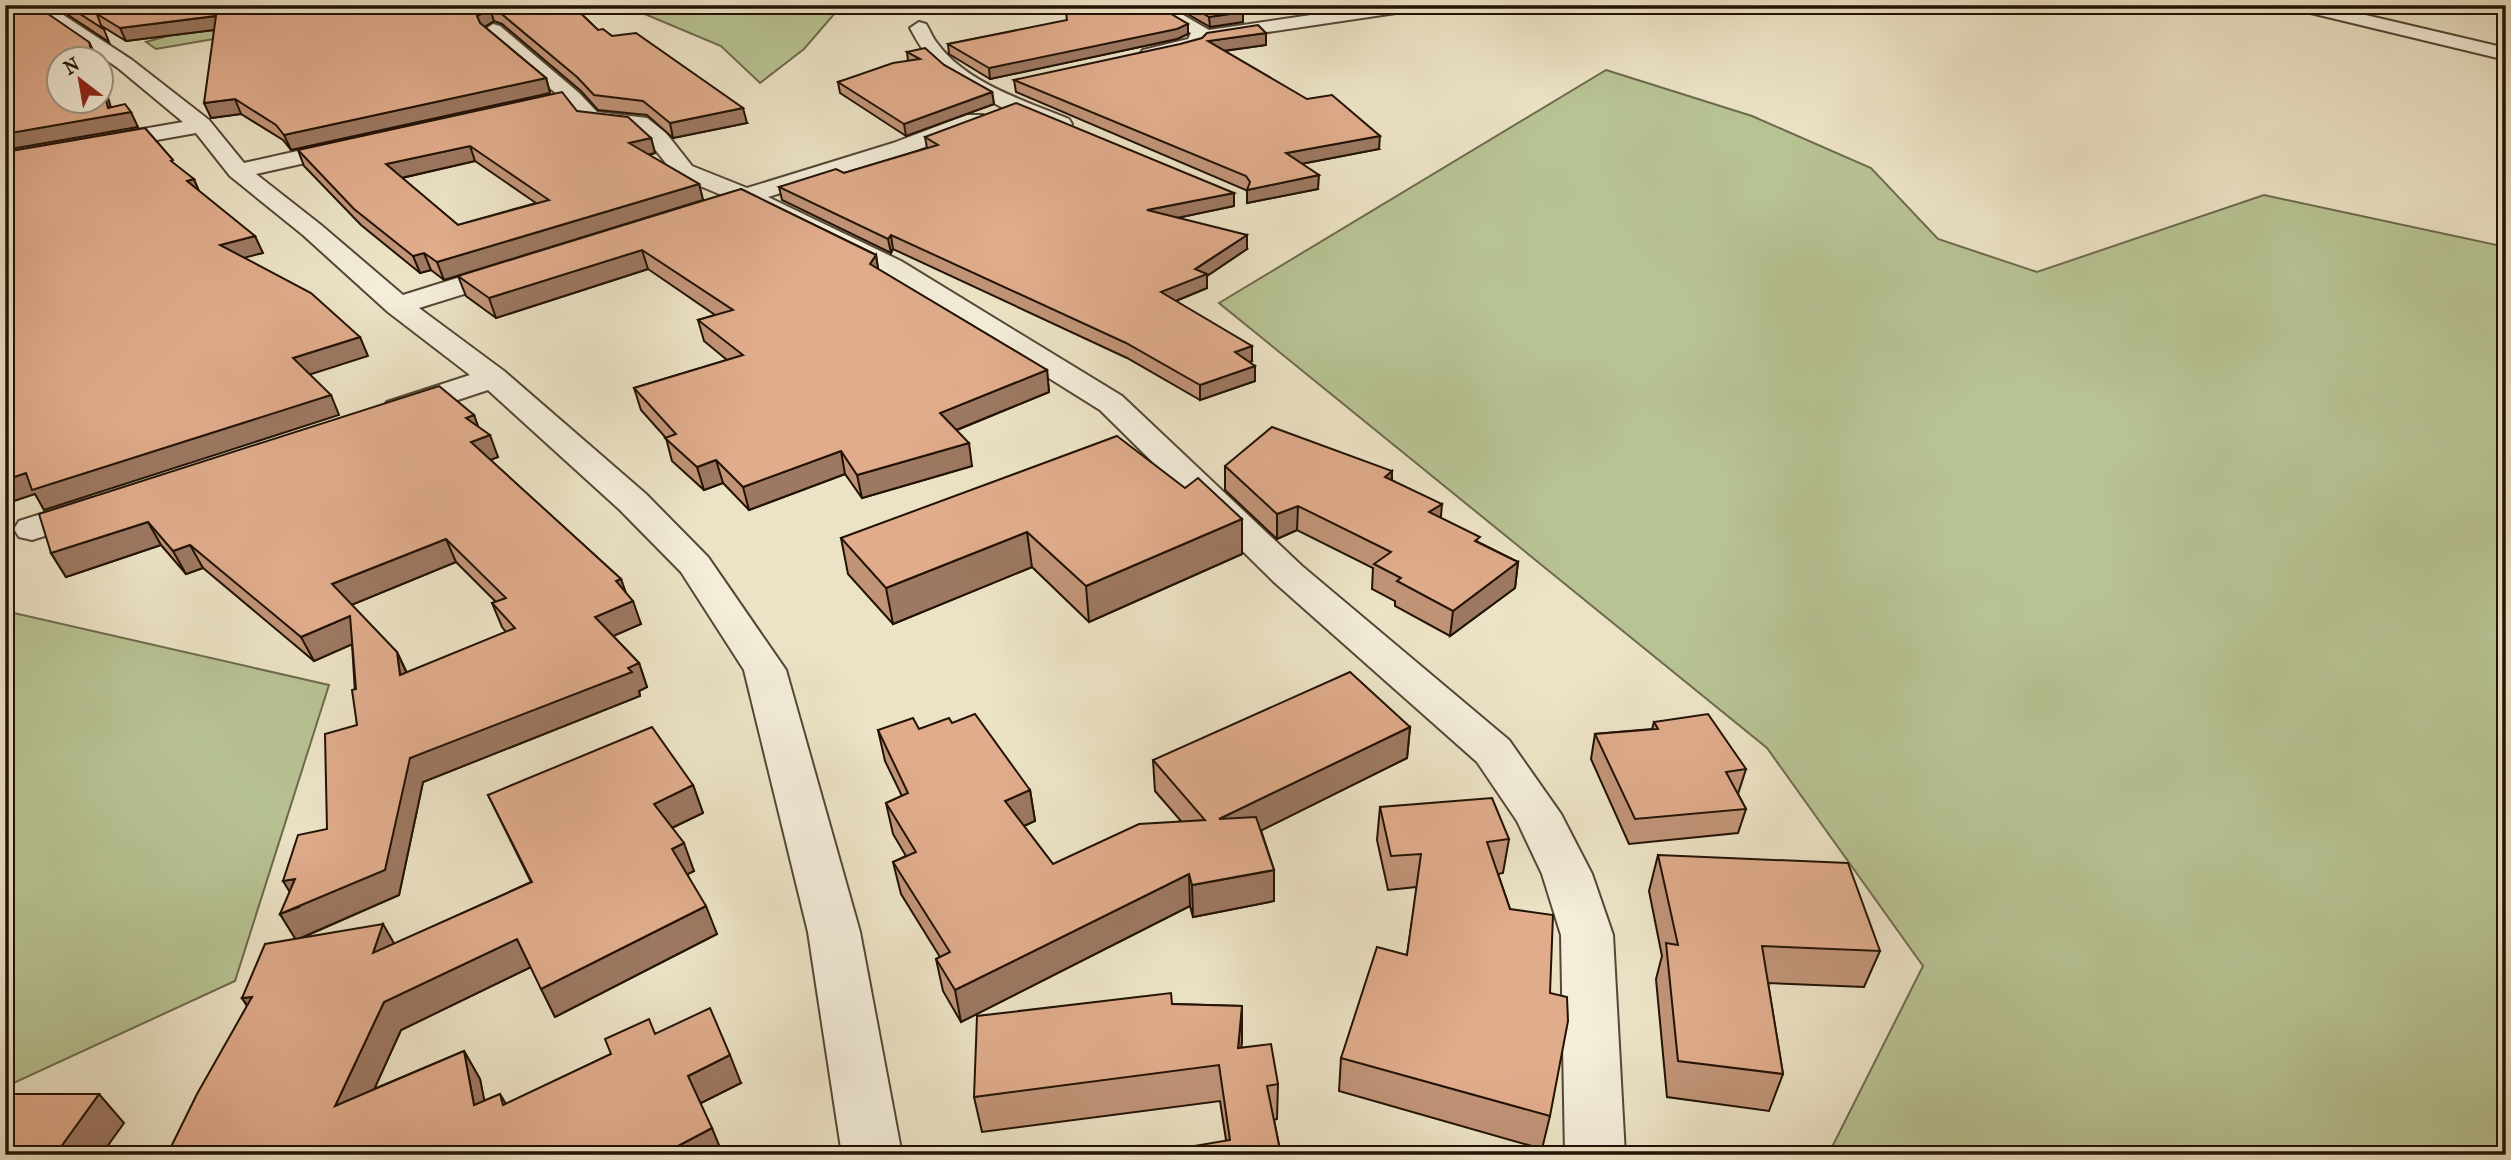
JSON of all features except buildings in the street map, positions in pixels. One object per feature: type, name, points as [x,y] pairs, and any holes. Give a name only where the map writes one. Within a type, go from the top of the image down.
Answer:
[{"type":"street","points":[[36,5],[125,64],[201,125],[238,172],[312,230],[398,306],[493,378],[633,502],[695,565],[765,670],[834,932],[872,1155]]},
{"type":"street","points":[[1129,58],[1195,43],[1200,37],[1200,31],[1153,5]]},
{"type":"street","points":[[1200,37],[1416,5]]},
{"type":"street","points":[[2300,5],[2506,54]]},
{"type":"street","points":[[919,28],[923,40],[935,55],[953,69],[987,89],[1015,94],[1081,132]]},
{"type":"street","points":[[494,30],[572,97],[590,118],[639,123],[658,138],[684,171],[746,196],[891,267],[1111,403],[1288,574],[1493,751],[1537,814],[1567,874],[1587,935],[1595,1155]]},
{"type":"street","points":[[707,208],[901,148],[1015,94]]},
{"type":"street","points":[[545,103],[572,97]]},
{"type":"street","points":[[5,160],[201,125]]},
{"type":"street","points":[[238,172],[372,142]]},
{"type":"street","points":[[398,306],[540,261]]},
{"type":"street","points":[[374,416],[493,378]]},
{"type":"street","points":[[32,529],[124,499]]},
{"type":"green space","points":[[576,5],[842,5],[804,49],[760,83],[721,46],[640,12]]},
{"type":"green space","points":[[289,26],[156,49],[146,42],[199,27]]},
{"type":"green space","points":[[1606,70],[1752,116],[1871,168],[1938,239],[2037,272],[2264,195],[2506,247],[2506,1155],[1828,1155],[1923,966],[1767,748],[1219,303]]},
{"type":"green space","points":[[5,611],[329,685],[235,981],[5,1087]]}]
